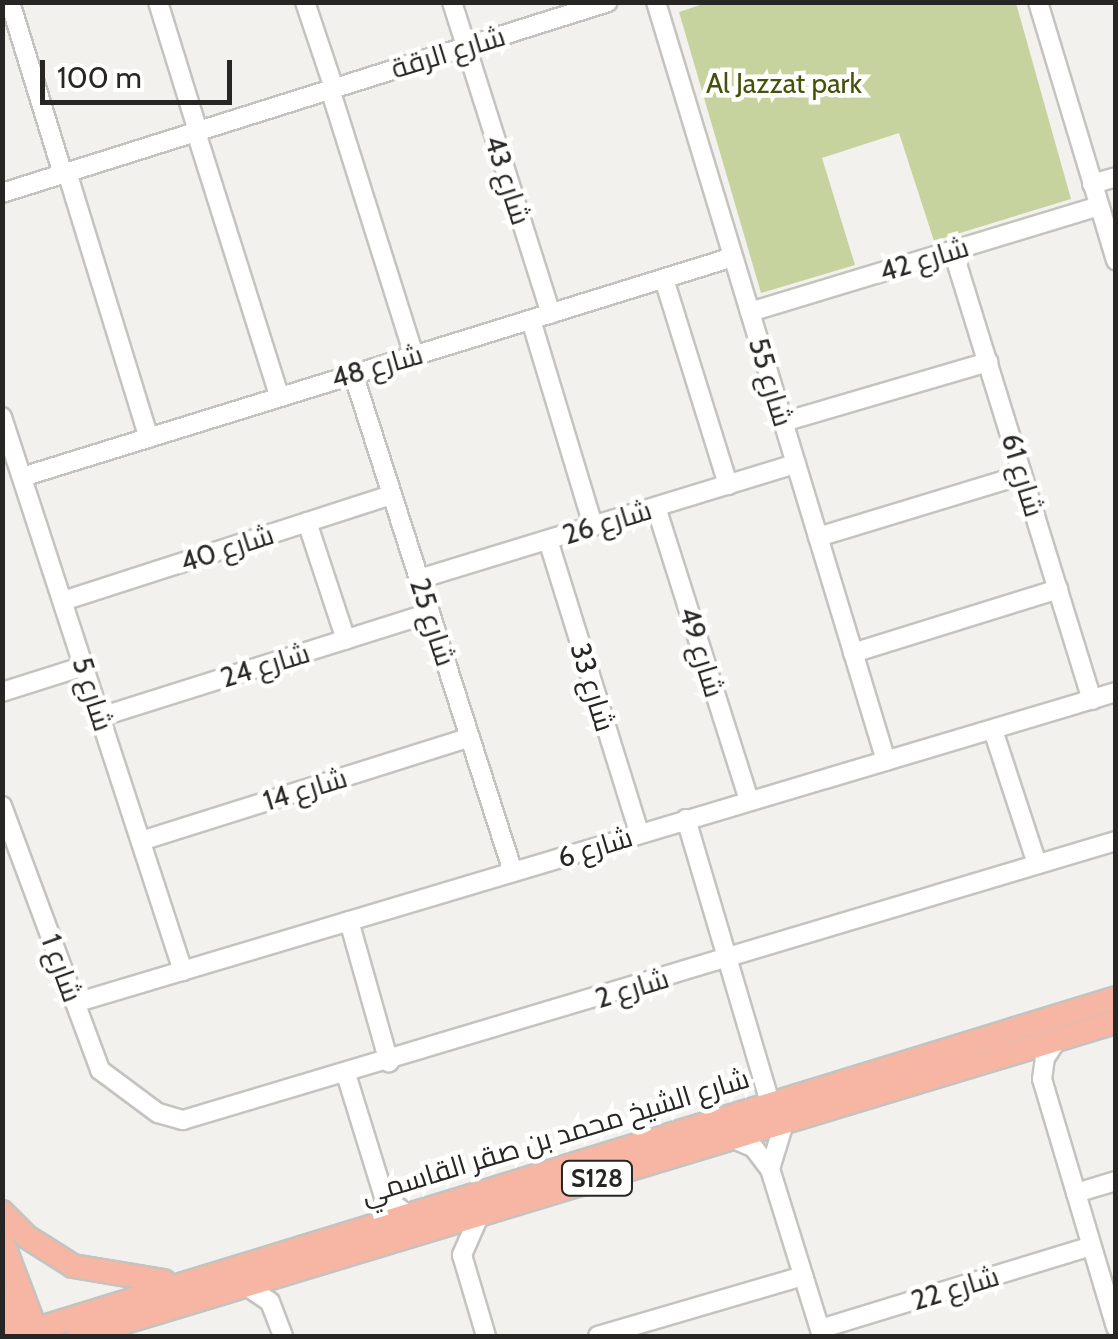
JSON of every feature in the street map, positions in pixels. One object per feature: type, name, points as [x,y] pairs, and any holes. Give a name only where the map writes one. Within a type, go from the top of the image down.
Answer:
[{"type":"main road","name":"شارع الشيخ محمد بن صقر القاسمي","points":[[79,1336],[404,1212],[1116,998]]},
{"type":"main road","name":"شارع الشيخ محمد بن صقر القاسمي","points":[[25,1335],[188,1292],[245,1286],[1116,1022]]},
{"type":"main road","points":[[538,1196],[556,1167]]},
{"type":"main road","points":[[2,1212],[40,1247],[83,1270],[188,1292]]},
{"type":"main road","points":[[2,1241],[25,1335]]},
{"type":"main road","points":[[137,1336],[188,1292]]},
{"type":"main road","points":[[2,1294],[25,1335]]},
{"type":"street","points":[[10,2],[149,438]]},
{"type":"street","points":[[158,2],[278,396]]},
{"type":"street","points":[[305,2],[414,356]]},
{"type":"street","name":"شارع 43","points":[[452,2],[551,314]]},
{"type":"street","name":"شارع الرقة","points":[[2,193],[608,2]]},
{"type":"street","name":"شارع 55","points":[[656,2],[886,761]]},
{"type":"street","points":[[1038,2],[1116,261]]},
{"type":"street","points":[[1092,184],[1116,177]]},
{"type":"street","name":"شارع 42","points":[[750,312],[1098,206]]},
{"type":"street","name":"شارع 61","points":[[953,251],[1092,700]]},
{"type":"street","name":"شارع 48","points":[[22,477],[733,257]]},
{"type":"street","points":[[664,278],[728,485]]},
{"type":"street","points":[[530,320],[593,526]]},
{"type":"street","points":[[783,422],[988,362]]},
{"type":"street","name":"شارع 25","points":[[353,372],[512,872]]},
{"type":"street","name":"شارع 5","points":[[2,417],[184,971]]},
{"type":"street","name":"شارع 26","points":[[419,579],[796,464]]},
{"type":"street","points":[[818,537],[1022,474]]},
{"type":"street","name":"شارع 40","points":[[63,601],[392,495]]},
{"type":"street","name":"شارع 49","points":[[656,507],[748,798]]},
{"type":"street","points":[[307,522],[346,640]]},
{"type":"street","name":"شارع 33","points":[[548,540],[639,833]]},
{"type":"street","points":[[853,653],[1058,589]]},
{"type":"street","name":"شارع 24","points":[[100,717],[430,613]]},
{"type":"street","points":[[2,692],[84,666]]},
{"type":"street","name":"شارع 6","points":[[75,1003],[748,798],[1116,692]]},
{"type":"street","points":[[992,730],[1037,864]]},
{"type":"street","name":"شارع 14","points":[[141,841],[470,737]]},
{"type":"street","name":"شارع 1","points":[[2,806],[104,1076],[150,1107]]},
{"type":"street","points":[[686,819],[770,1102]]},
{"type":"street","name":"شارع 2","points":[[150,1107],[192,1120],[1116,840]]},
{"type":"street","points":[[349,921],[388,1062]]},
{"type":"street","points":[[1057,1040],[1044,1058],[1042,1079],[1116,1327]]},
{"type":"street","points":[[1005,1056],[1042,1079]]},
{"type":"street","points":[[346,1074],[382,1191],[404,1212]]},
{"type":"street","points":[[770,1169],[784,1123]]},
{"type":"street","points":[[731,1138],[754,1148],[770,1169],[821,1333]]},
{"type":"street","points":[[1076,1192],[1116,1180]]},
{"type":"street","points":[[462,1256],[480,1214]]},
{"type":"street","points":[[425,1230],[462,1256],[486,1336]]},
{"type":"street","name":"شارع 22","points":[[821,1333],[1091,1246]]},
{"type":"street","points":[[283,1336],[274,1309],[281,1282],[293,1269]]},
{"type":"street","points":[[598,1336],[653,1329],[804,1276]]},
{"type":"street","points":[[245,1286],[274,1309]]},
{"type":"green space","name":"Al Jazzat park","points":[[709,2],[1016,3],[1071,199],[934,241],[899,133],[822,158],[855,265],[761,293],[679,12]]}]
